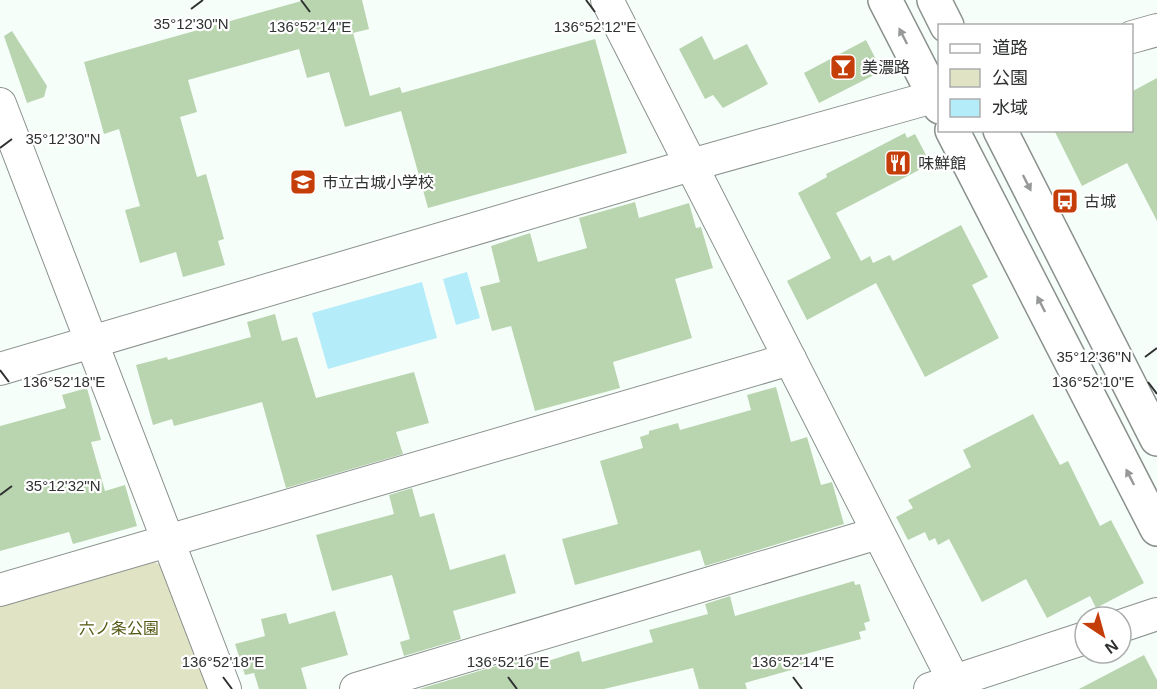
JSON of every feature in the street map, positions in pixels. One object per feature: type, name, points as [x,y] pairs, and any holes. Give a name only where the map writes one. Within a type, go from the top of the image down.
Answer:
[{"type":"street","points":[[607,0],[878,533],[947,686],[1073,642]]},
{"type":"street","points":[[0,369],[691,165],[938,100],[885,0]]},
{"type":"street","points":[[934,0],[946,24]]},
{"type":"street","points":[[1133,37],[1157,30]]},
{"type":"street","points":[[0,104],[7,143],[92,341],[225,689]]},
{"type":"street","points":[[953,132],[1157,529]]},
{"type":"street","points":[[1001,132],[1157,439]]},
{"type":"street","points":[[0,590],[790,359]]},
{"type":"street","points":[[356,689],[878,533]]},
{"type":"street","points":[[1133,622],[1157,614]]},
{"type":"green space","name":"六ノ条公園","points":[[146,557],[160,565],[208,689],[0,689],[0,601]]},
{"type":"water","points":[[467,272],[480,318],[456,325],[443,279]]},
{"type":"water","points":[[422,282],[437,338],[328,369],[312,313]]},
{"type":"building","points":[[305,0],[362,0],[369,29],[353,33],[370,96],[400,87],[402,93],[595,39],[627,153],[428,208],[401,111],[345,127],[329,72],[307,78],[299,49],[188,80],[197,112],[180,117],[197,177],[206,174],[224,239],[218,241],[225,265],[183,277],[176,252],[140,263],[125,210],[140,206],[119,129],[104,134],[84,62]]},
{"type":"building","points":[[12,31],[47,86],[44,97],[27,103],[4,36]]},
{"type":"building","points":[[702,36],[714,60],[747,44],[768,84],[723,108],[713,95],[705,99],[679,49]]},
{"type":"building","points":[[866,40],[882,71],[819,103],[804,73]]},
{"type":"building","points":[[1157,78],[1157,221],[1127,163],[1082,186],[1055,132],[1133,132],[1133,91]]},
{"type":"building","points":[[905,133],[907,138],[915,134],[927,157],[919,161],[923,168],[836,213],[861,261],[870,256],[873,263],[890,255],[893,261],[961,225],[988,277],[972,285],[999,338],[925,377],[876,283],[807,320],[787,281],[831,258],[798,193],[827,177],[826,174]]},
{"type":"building","points":[[635,202],[639,218],[689,203],[696,228],[701,227],[713,268],[675,279],[692,338],[613,362],[620,388],[535,411],[511,326],[492,331],[480,287],[500,282],[491,246],[530,233],[538,262],[587,248],[579,218]]},
{"type":"building","points":[[275,314],[282,341],[297,337],[316,398],[414,372],[429,423],[396,432],[403,454],[286,488],[262,402],[174,426],[172,419],[153,425],[136,365],[167,357],[168,360],[251,337],[247,322]]},
{"type":"building","points":[[776,387],[791,442],[807,437],[821,485],[832,482],[844,524],[705,566],[700,550],[575,585],[562,539],[618,524],[600,461],[643,448],[640,437],[649,434],[649,431],[678,423],[680,430],[751,410],[747,395]]},
{"type":"building","points":[[87,388],[101,440],[91,442],[105,491],[125,485],[137,526],[73,544],[69,532],[0,551],[0,426],[66,408],[62,395]]},
{"type":"building","points":[[1033,414],[1060,465],[1068,461],[1100,526],[1111,520],[1144,583],[1102,605],[1094,605],[1090,596],[1047,618],[1026,579],[982,602],[949,539],[938,545],[935,538],[929,541],[925,532],[908,540],[896,517],[913,508],[908,500],[971,467],[963,450]]},
{"type":"building","points":[[412,488],[420,517],[434,513],[450,570],[505,554],[516,593],[453,611],[461,639],[404,656],[400,642],[410,639],[392,575],[332,591],[316,535],[394,514],[389,495]]},
{"type":"building","points":[[854,581],[855,585],[860,584],[870,621],[864,623],[866,630],[859,632],[861,639],[802,655],[805,666],[745,683],[747,689],[699,689],[693,668],[604,689],[419,689],[533,655],[535,662],[545,662],[579,651],[582,662],[653,642],[649,630],[708,614],[705,604],[730,596],[735,616]]},
{"type":"building","points":[[335,611],[348,655],[301,668],[307,689],[259,689],[254,673],[245,675],[235,644],[265,636],[261,619],[286,613],[289,624]]},
{"type":"building","points":[[1144,655],[1157,680],[1157,689],[1079,689],[1125,665],[1133,665],[1133,661]]},
{"type":"place","name":"美濃路","points":[[843,67]]},
{"type":"place","name":"味鮮館","points":[[898,163]]},
{"type":"place","name":"市立古城小学校","points":[[303,182]]},
{"type":"place","name":"古城","points":[[1065,201]]}]
